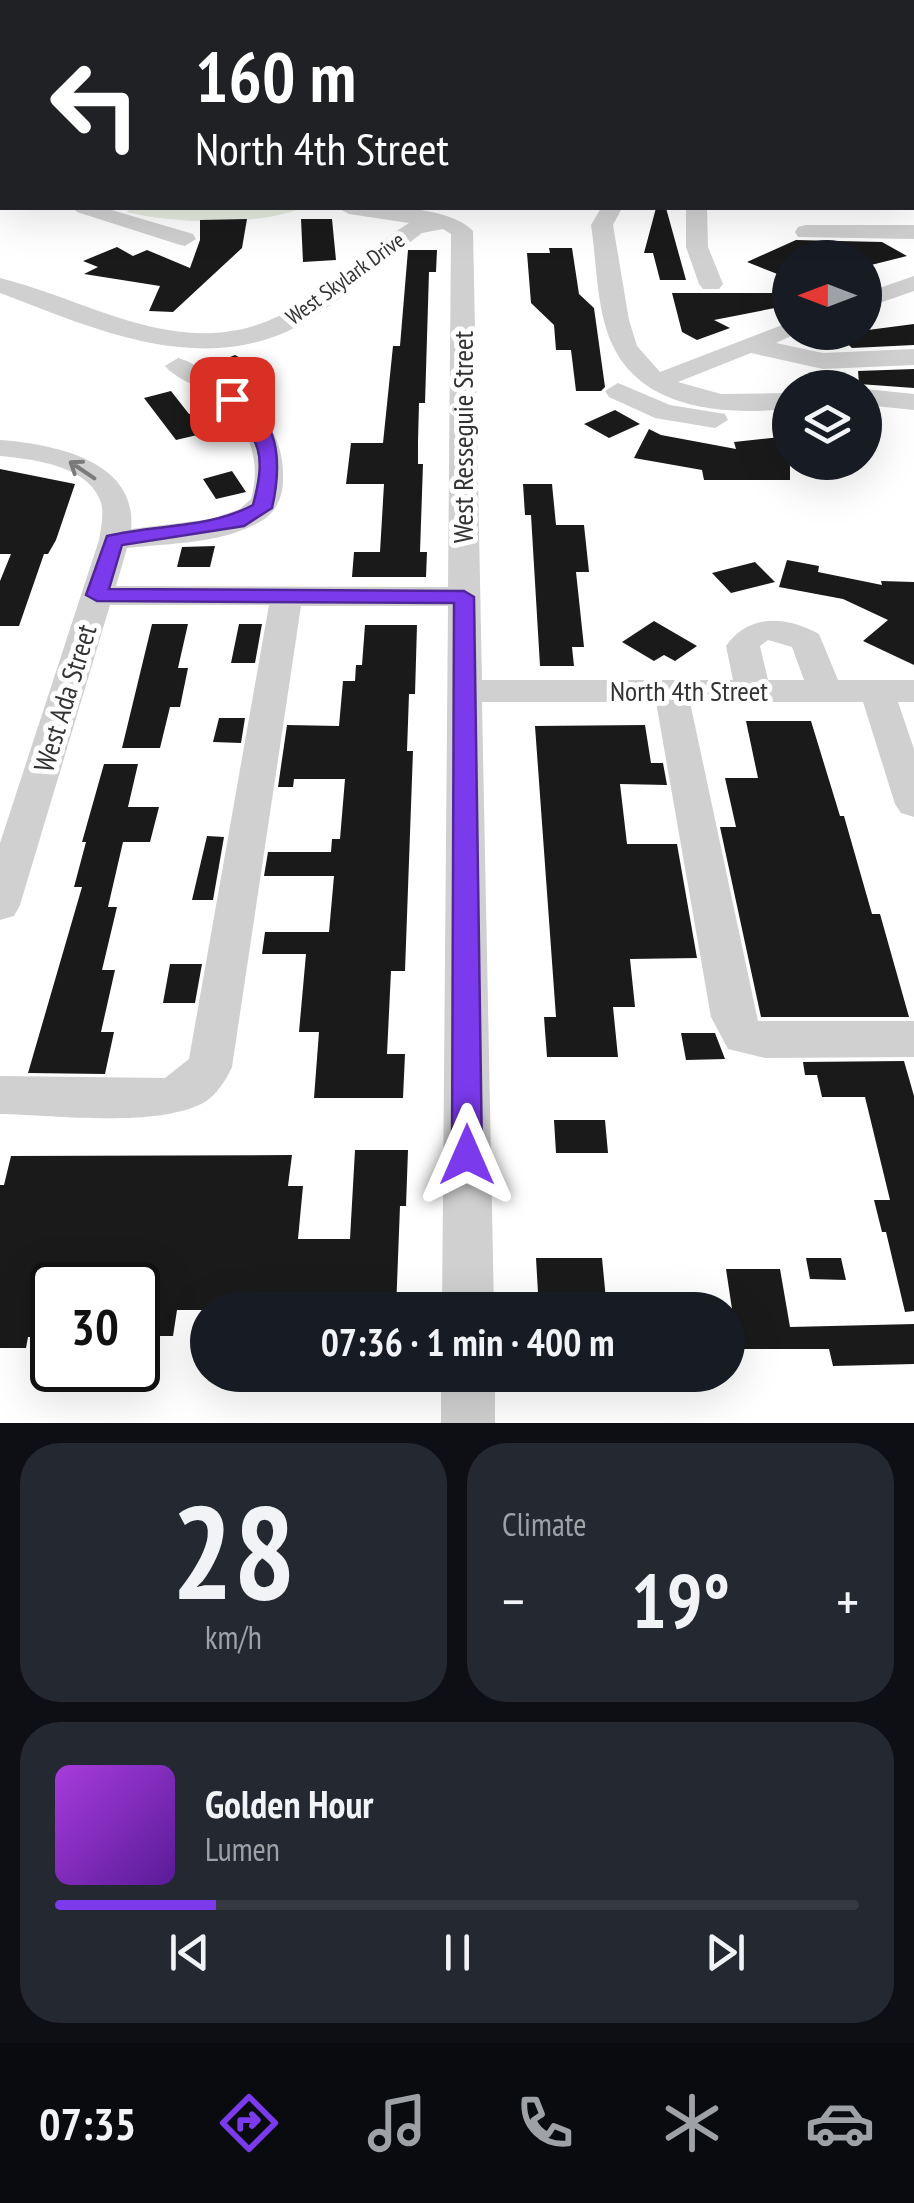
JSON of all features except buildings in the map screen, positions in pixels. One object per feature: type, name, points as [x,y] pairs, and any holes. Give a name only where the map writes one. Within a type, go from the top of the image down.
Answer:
[{"type":"street","points":[[91,210],[185,239]]},
{"type":"street","points":[[362,210],[452,224]]},
{"type":"street","points":[[611,210],[602,225],[624,345],[638,366],[658,381],[721,404],[772,402]]},
{"type":"street","points":[[696,210],[697,247],[711,284]]},
{"type":"street","name":"West Skylark Drive","points":[[0,285],[102,325],[148,338],[244,335],[270,329],[308,310],[390,243],[415,228],[452,224]]},
{"type":"street","name":"West Resseguie Street","points":[[452,224],[462,231],[468,1292]]},
{"type":"street","points":[[806,232],[914,232]]},
{"type":"street","points":[[882,295],[914,283]]},
{"type":"street","points":[[658,381],[772,336]]},
{"type":"street","points":[[747,346],[823,361],[914,357]]},
{"type":"street","points":[[114,540],[237,522],[262,508],[267,498],[270,448],[255,422],[232,399],[178,366]]},
{"type":"street","points":[[618,390],[664,412],[702,419],[734,422],[772,417]]},
{"type":"street","points":[[882,399],[914,402]]},
{"type":"street","name":"West Ada Street","points":[[0,448],[67,460],[112,493],[118,512],[114,540],[0,905]]},
{"type":"street","points":[[97,595],[464,597]]},
{"type":"street","points":[[0,1095],[166,1097],[190,1088],[210,1067],[287,595]]},
{"type":"street","points":[[753,691],[744,642],[756,632],[778,630],[800,636],[812,646],[824,691]]},
{"type":"street","name":"North 4th Street","points":[[465,691],[914,691]]},
{"type":"street","points":[[671,691],[734,1017],[744,1036],[764,1040],[914,1039]]},
{"type":"street","points":[[876,691],[914,804]]},
{"type":"street","points":[[468,1392],[468,1423]]},
{"type":"shaded area","points":[[296,210],[263,218],[216,221],[127,212]]},
{"type":"route","points":[[232,399],[255,422],[270,448],[270,476],[262,508],[237,522],[211,528],[114,540],[97,595],[464,597],[467,1155]]}]
